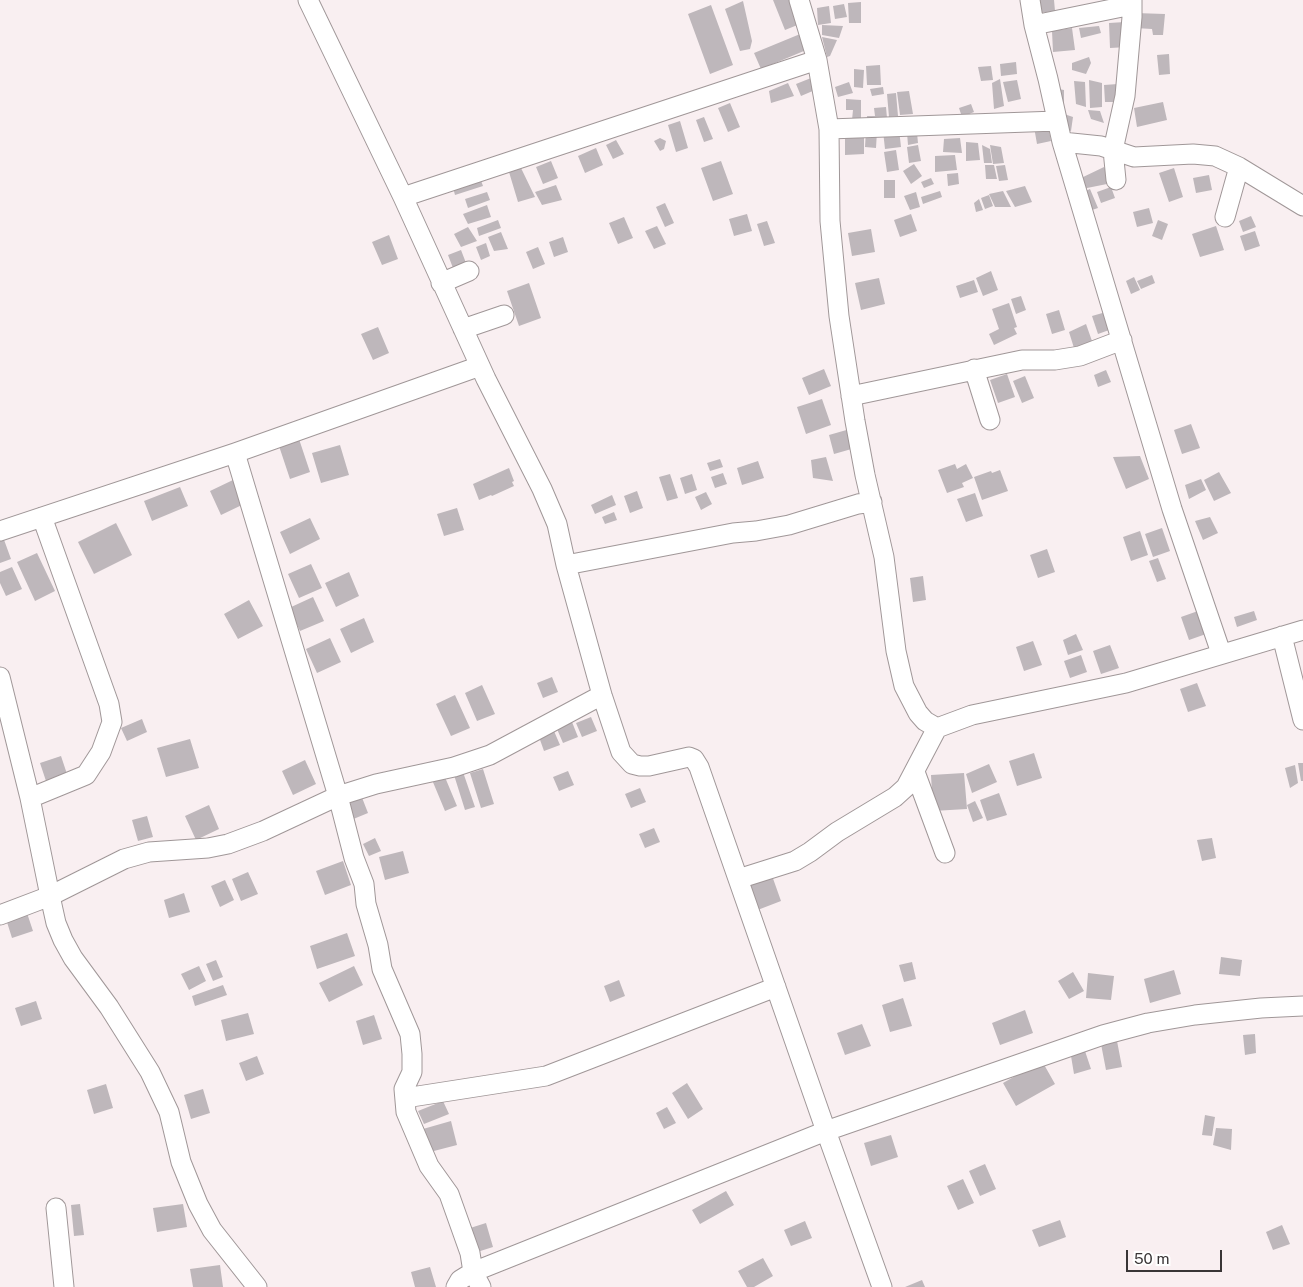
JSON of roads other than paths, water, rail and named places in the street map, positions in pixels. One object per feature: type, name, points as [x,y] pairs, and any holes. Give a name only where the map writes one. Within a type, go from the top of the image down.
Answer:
[{"type":"street","points":[[308,0],[403,197],[480,366],[546,498],[557,524],[566,565],[620,752],[632,764],[640,766],[649,766],[683,757],[689,757],[697,763],[882,1287]]},
{"type":"street","points":[[798,0],[818,60],[829,129],[830,220],[839,316],[865,475],[884,557],[896,651],[904,686],[918,714],[937,728]]},
{"type":"street","points":[[1030,0],[1034,26],[1062,142],[1172,509],[1221,653]]},
{"type":"street","points":[[1034,26],[1132,3],[1124,96],[1113,150],[1116,180]]},
{"type":"street","points":[[403,197],[818,60]]},
{"type":"street","points":[[829,129],[1058,122]]},
{"type":"street","points":[[1062,142],[1102,146],[1134,157],[1193,154],[1215,156],[1239,167],[1303,206]]},
{"type":"street","points":[[1225,217],[1239,167]]},
{"type":"street","points":[[441,283],[469,271]]},
{"type":"street","points":[[463,329],[504,315]]},
{"type":"street","points":[[851,396],[1022,360],[1054,360],[1080,356],[1122,340]]},
{"type":"street","points":[[0,531],[235,453],[480,366]]},
{"type":"street","points":[[974,369],[990,420]]},
{"type":"street","points":[[235,453],[338,796],[354,858],[364,884],[366,904],[378,945],[382,968],[410,1034],[412,1072],[404,1089],[406,1112],[429,1166],[449,1194],[470,1253],[477,1280]]},
{"type":"street","points":[[566,565],[733,532],[756,532],[789,525],[858,504],[872,502]]},
{"type":"street","points":[[30,798],[86,775],[101,752],[112,722],[109,704],[42,517]]},
{"type":"street","points":[[738,879],[795,861],[895,796],[906,787],[937,728],[972,715],[1126,683],[1303,630]]},
{"type":"street","points":[[1282,636],[1303,720]]},
{"type":"street","points":[[0,677],[30,798],[56,923],[73,958],[108,1007],[150,1072],[169,1112],[181,1162],[198,1204],[212,1230],[257,1287]]},
{"type":"street","points":[[0,915],[50,896],[124,859],[149,852],[208,848],[228,844],[263,831],[338,796],[376,784],[454,767],[490,755],[602,695]]},
{"type":"street","points":[[915,772],[945,853]]},
{"type":"street","points":[[405,1098],[546,1076],[776,987]]},
{"type":"street","points":[[456,1287],[460,1280],[477,1280],[826,1131],[1103,1035],[1148,1023],[1262,1008],[1303,1006]]},
{"type":"street","points":[[56,1208],[64,1287]]}]
